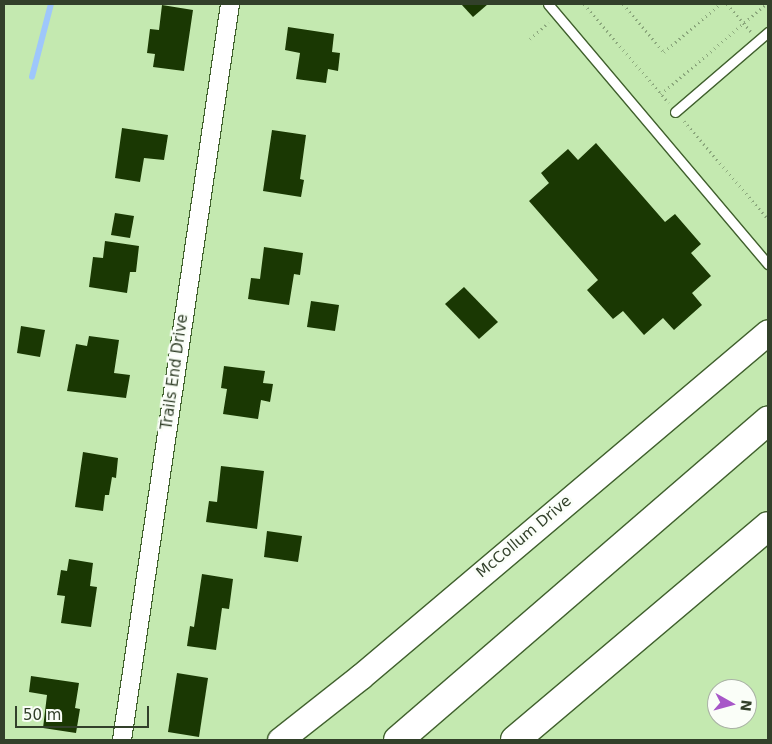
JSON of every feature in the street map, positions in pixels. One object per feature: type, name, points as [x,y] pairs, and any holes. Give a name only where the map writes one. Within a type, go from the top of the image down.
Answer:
[{"type":"highway","points":[[398,740],[768,421]]},
{"type":"highway","points":[[515,740],[768,526]]},
{"type":"street","name":"Trails End Drive","points":[[122,740],[230,4]]},
{"type":"street","name":"McCollum Drive","points":[[280,740],[360,677],[768,332]]},
{"type":"lane","points":[[548,4],[768,264]]},
{"type":"lane","points":[[674,112],[768,32]]},
{"type":"path","points":[[623,4],[664,52],[720,4]]},
{"type":"path","points":[[727,4],[758,40]]},
{"type":"path","points":[[661,94],[766,4]]},
{"type":"building","points":[[461,4],[488,4],[473,17]]},
{"type":"building","points":[[162,5],[193,10],[184,71],[153,67],[155,54],[147,53],[150,29],[159,30]]},
{"type":"building","points":[[288,27],[334,34],[332,52],[340,53],[338,71],[328,69],[326,83],[296,79],[300,53],[285,50]]},
{"type":"building","points":[[122,128],[168,135],[164,160],[144,158],[140,182],[115,178]]},
{"type":"building","points":[[272,130],[306,135],[300,179],[304,180],[301,197],[263,191]]},
{"type":"building","points":[[596,143],[665,222],[675,214],[701,244],[691,253],[711,276],[692,293],[702,305],[674,330],[663,318],[644,335],[623,311],[613,319],[587,290],[598,280],[529,201],[549,183],[541,173],[568,149],[578,160]]},
{"type":"building","points":[[115,213],[134,216],[130,238],[111,235]]},
{"type":"building","points":[[105,241],[139,246],[136,272],[130,272],[127,293],[89,287],[93,257],[103,258]]},
{"type":"building","points":[[264,247],[303,253],[300,275],[294,274],[289,305],[248,299],[251,278],[260,279]]},
{"type":"building","points":[[464,287],[498,322],[479,339],[445,304]]},
{"type":"building","points":[[311,301],[339,305],[335,331],[307,327]]},
{"type":"building","points":[[21,326],[45,330],[40,357],[17,353]]},
{"type":"building","points":[[89,336],[119,340],[114,373],[130,375],[126,398],[67,391],[76,344],[87,346]]},
{"type":"building","points":[[224,366],[265,371],[263,383],[273,384],[270,402],[261,400],[258,419],[223,414],[227,389],[221,388]]},
{"type":"building","points":[[83,452],[118,458],[116,478],[112,477],[109,495],[105,495],[103,511],[75,507]]},
{"type":"building","points":[[221,466],[264,471],[257,529],[206,522],[209,501],[217,502]]},
{"type":"building","points":[[267,531],[302,536],[298,562],[264,557]]},
{"type":"building","points":[[69,559],[93,563],[90,586],[97,587],[91,627],[61,623],[65,596],[57,595],[61,570],[67,571]]},
{"type":"building","points":[[202,574],[233,579],[229,609],[222,608],[216,650],[187,646],[190,626],[194,627]]},
{"type":"building","points":[[177,673],[208,678],[199,737],[168,732]]},
{"type":"building","points":[[31,676],[79,683],[75,708],[80,709],[76,733],[43,728],[47,695],[29,692]]},
{"type":"waterway","points":[[32,77],[51,4]]}]
